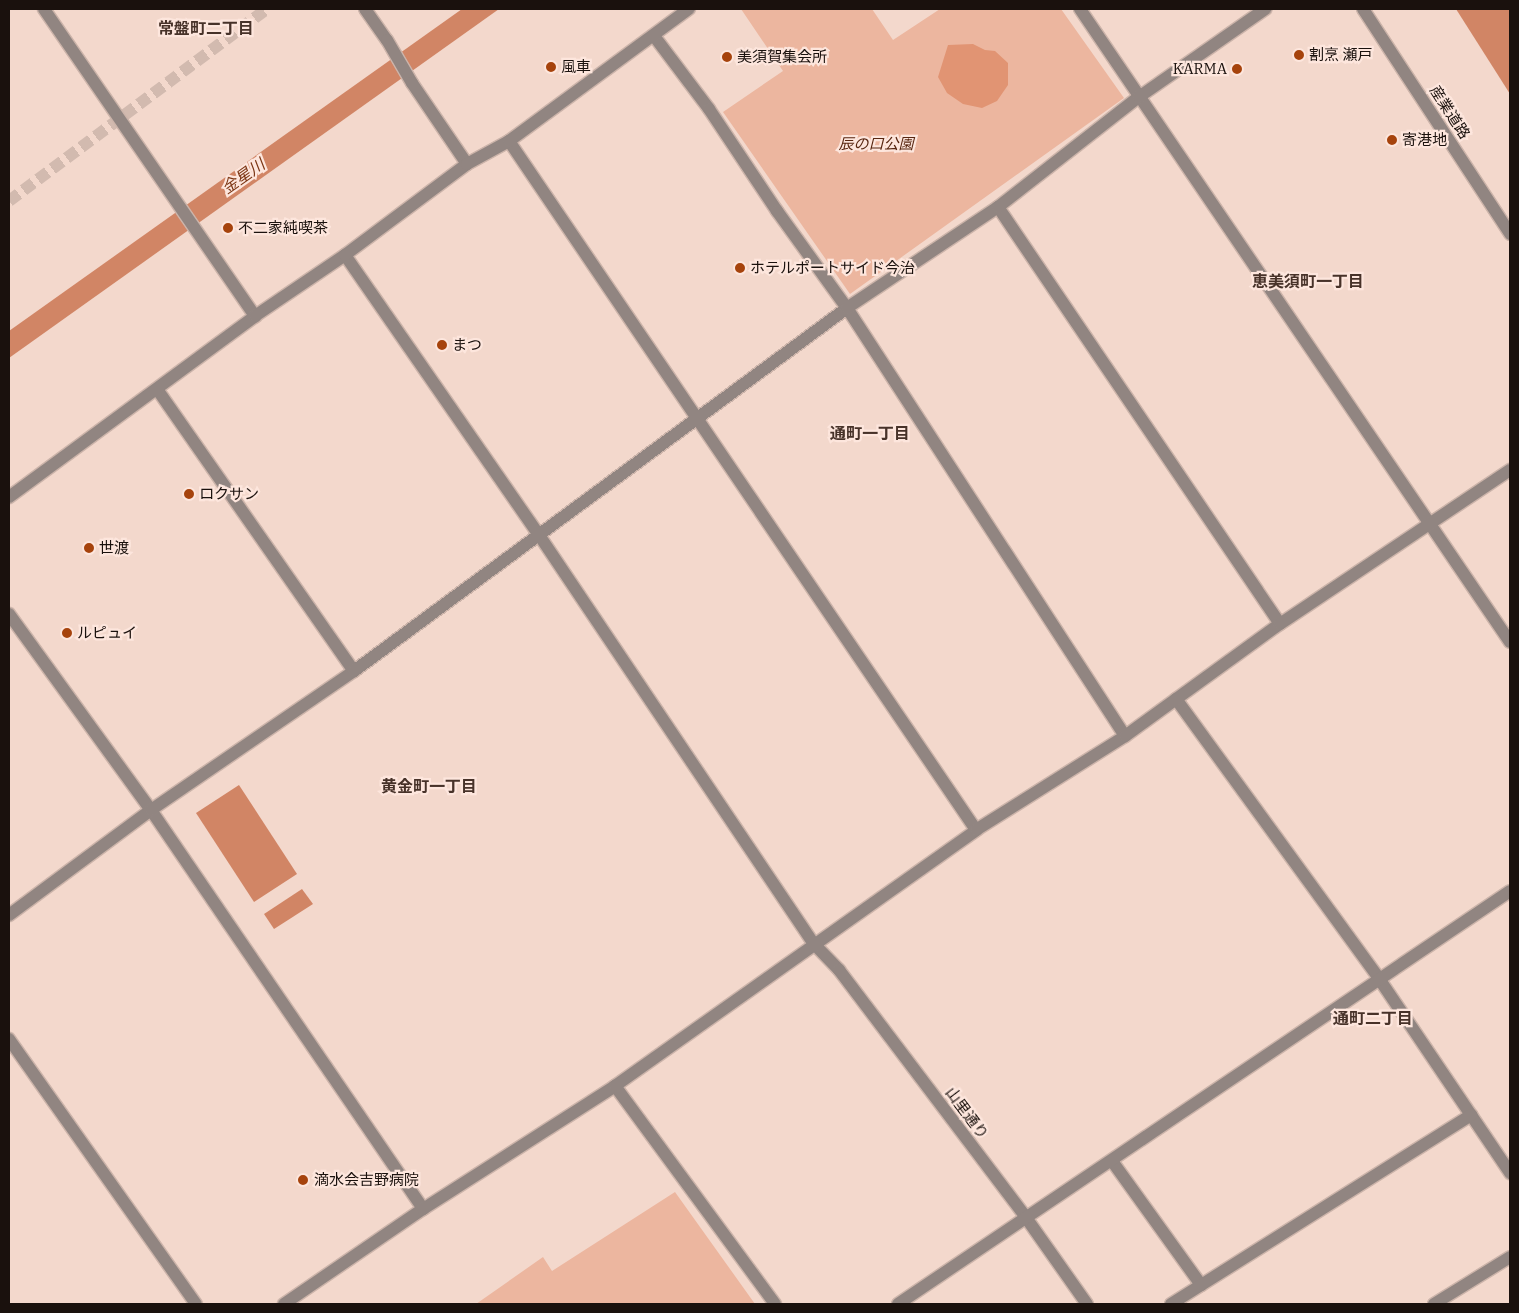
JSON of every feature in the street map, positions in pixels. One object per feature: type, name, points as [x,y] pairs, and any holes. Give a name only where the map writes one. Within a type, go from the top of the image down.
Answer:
[{"type":"street","points":[[44,9],[254,316]]},
{"type":"street","points":[[365,9],[387,40],[412,84],[467,164]]},
{"type":"street","points":[[9,496],[254,316],[345,255],[467,164],[508,141],[689,9]]},
{"type":"street","points":[[1080,9],[1510,642]]},
{"type":"street","points":[[9,915],[151,810],[354,671],[697,417],[847,308],[998,206],[1139,97],[1265,9]]},
{"type":"street","name":"産業道路","points":[[1363,9],[1510,234]]},
{"type":"street","points":[[654,36],[709,109],[777,211],[847,308],[1125,736]]},
{"type":"street","points":[[508,141],[976,830]]},
{"type":"street","points":[[998,206],[1280,624]]},
{"type":"street","name":"山里通り","points":[[345,255],[539,535],[815,945],[839,970],[1027,1219],[1088,1304]]},
{"type":"street","points":[[157,389],[354,671]]},
{"type":"street","points":[[284,1304],[423,1209],[615,1086],[976,830],[1125,736],[1280,624],[1510,470]]},
{"type":"street","points":[[9,614],[151,810],[423,1209]]},
{"type":"street","points":[[1176,699],[1380,980],[1510,1173]]},
{"type":"street","points":[[898,1304],[1027,1219],[1510,891]]},
{"type":"street","points":[[9,1039],[196,1304]]},
{"type":"street","points":[[615,1086],[775,1304]]},
{"type":"street","points":[[1171,1304],[1471,1115]]},
{"type":"street","points":[[1112,1161],[1201,1285]]},
{"type":"street","points":[[1434,1304],[1510,1257]]},
{"type":"green space","name":"辰の口公園","points":[[741,9],[872,9],[893,40],[940,9],[1061,9],[1124,98],[850,294],[723,112],[783,71]]},
{"type":"green space","points":[[675,1192],[755,1304],[476,1304],[543,1257],[552,1271]]},
{"type":"shaded area","points":[[973,44],[985,50],[995,51],[1008,63],[1008,85],[997,101],[982,108],[963,104],[947,93],[938,77],[948,45]]},
{"type":"water","name":"金星川","points":[[462,9],[499,9],[9,358],[9,331]]},
{"type":"water","points":[[1456,9],[1510,9],[1510,94]]},
{"type":"water","points":[[239,785],[297,874],[254,902],[196,813]]},
{"type":"water","points":[[302,889],[313,904],[274,929],[264,914]]},
{"type":"tunnel","points":[[9,201],[267,9]]},
{"type":"place","name":"割烹 瀬戸","points":[[1299,55]]},
{"type":"place","name":"美須賀集会所","points":[[727,57]]},
{"type":"place","name":"風車","points":[[551,67]]},
{"type":"place","name":"KARMA","points":[[1237,69]]},
{"type":"place","name":"寄港地","points":[[1392,140]]},
{"type":"place","name":"不二家純喫茶","points":[[228,228]]},
{"type":"place","name":"ホテルポートサイド今治","points":[[740,268]]},
{"type":"place","name":"まつ","points":[[442,345]]},
{"type":"place","name":"ロクサン","points":[[189,494]]},
{"type":"place","name":"世渡","points":[[89,548]]},
{"type":"place","name":"ルピュイ","points":[[67,633]]},
{"type":"place","name":"滴水会吉野病院","points":[[303,1180]]},
{"type":"district","name":"常盤町二丁目","points":[[206,28]]},
{"type":"district","name":"恵美須町一丁目","points":[[1308,281]]},
{"type":"district","name":"通町一丁目","points":[[870,433]]},
{"type":"district","name":"黄金町一丁目","points":[[429,786]]},
{"type":"district","name":"通町二丁目","points":[[1373,1018]]}]
